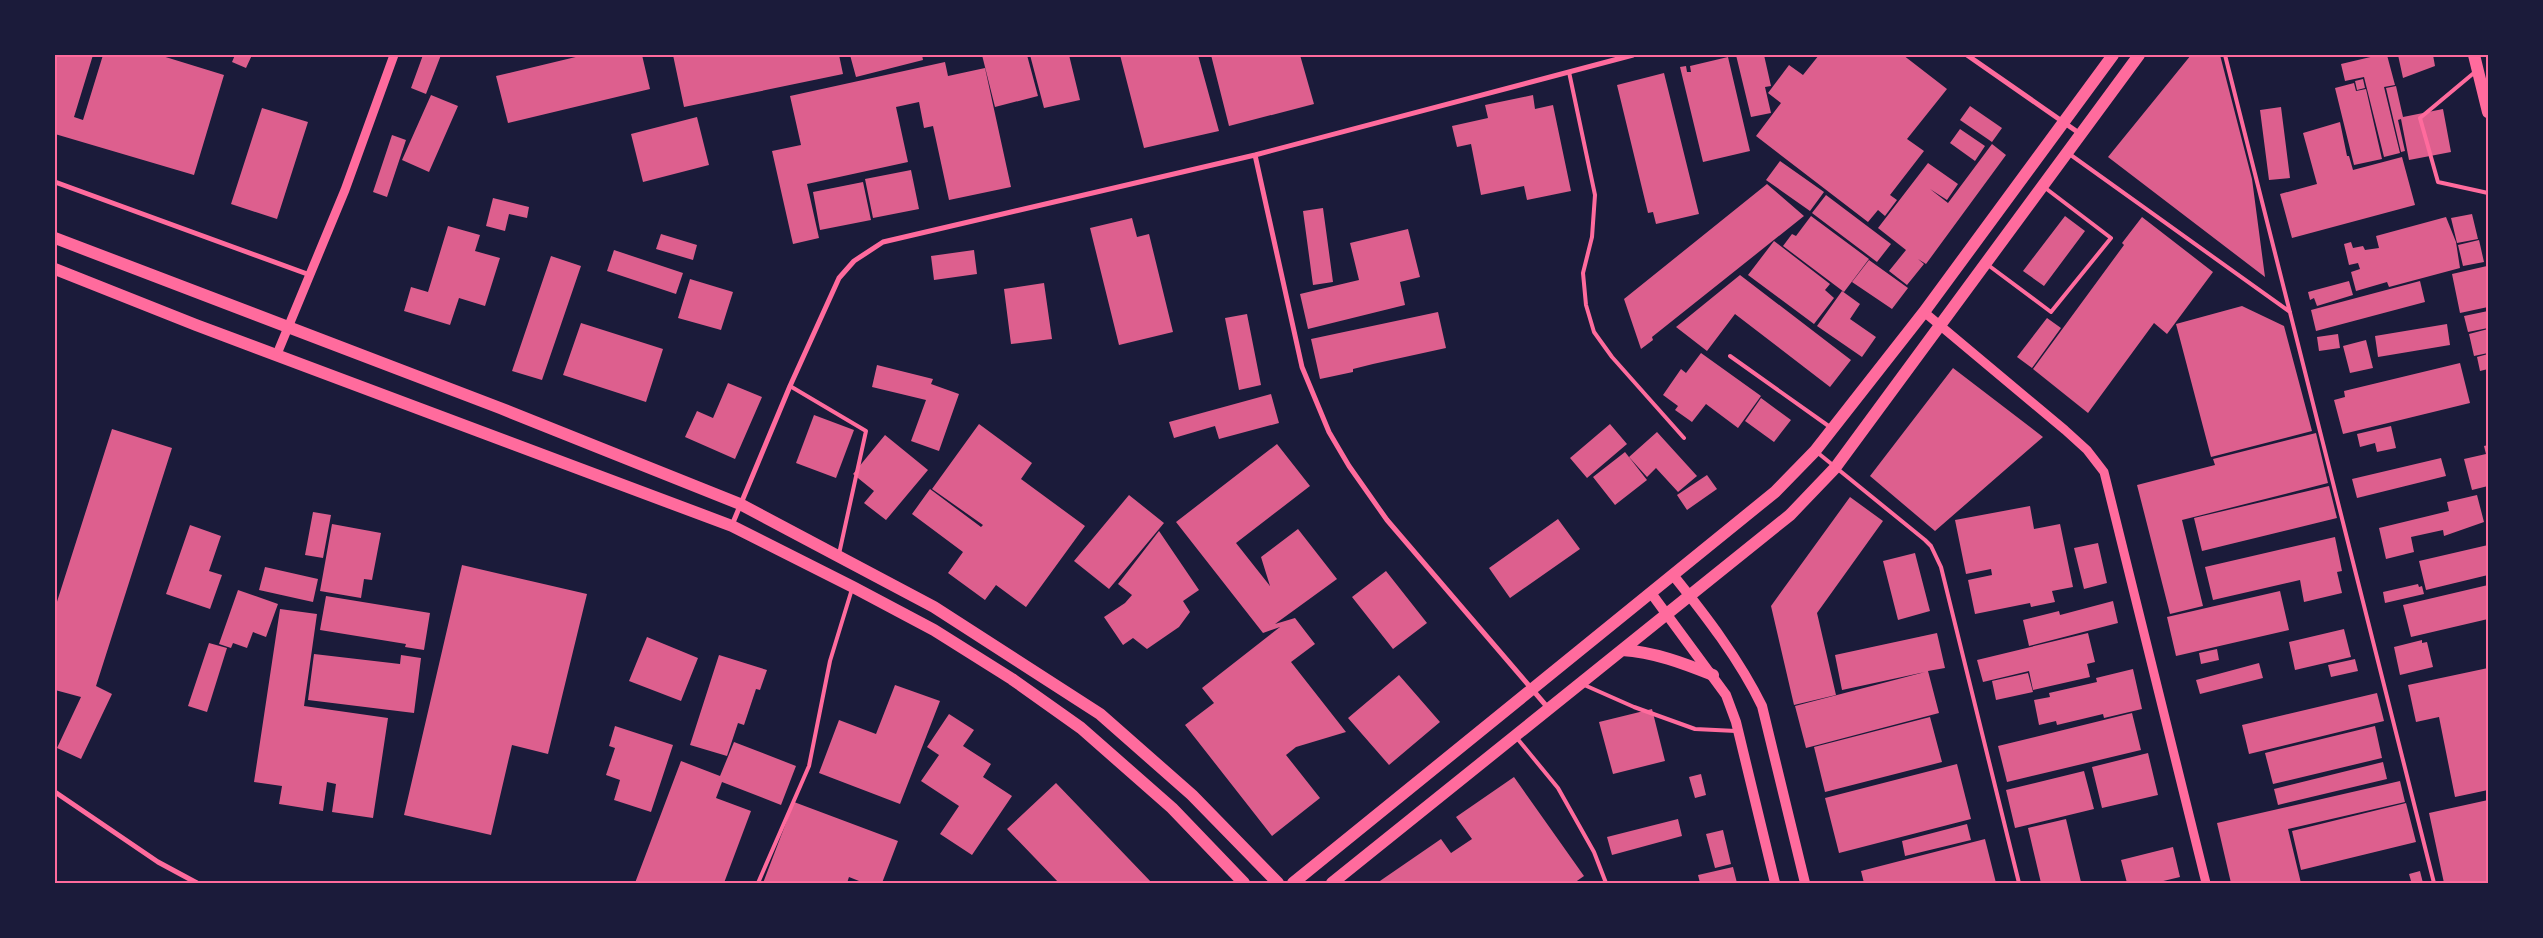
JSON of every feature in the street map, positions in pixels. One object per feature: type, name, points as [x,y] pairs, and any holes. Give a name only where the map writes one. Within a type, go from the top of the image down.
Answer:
[{"type":"main road","points":[[1293,883],[1775,492],[1815,451],[1924,312],[2112,55]]},
{"type":"main road","points":[[1332,883],[1790,515],[1835,468],[2139,55]]},
{"type":"main road","points":[[2474,55],[2488,112]]},
{"type":"main road","points":[[55,238],[287,329],[500,408],[740,504],[934,607],[1100,714],[1192,795],[1278,883]]},
{"type":"main road","points":[[55,269],[732,526],[853,587],[934,630],[1012,679],[1081,728],[1172,808],[1244,883]]},
{"type":"main road","points":[[1673,575],[1751,683],[1762,706],[1805,883]]},
{"type":"main road","points":[[1651,593],[1726,695],[1738,731],[1775,883]]},
{"type":"main road","points":[[1622,650],[1642,652],[1675,660],[1713,675]]},
{"type":"street","points":[[277,354],[345,190],[394,55]]},
{"type":"street","points":[[732,526],[790,386],[839,278],[854,261],[883,242],[1255,155],[1633,55]]},
{"type":"street","points":[[1967,55],[2080,134]]},
{"type":"street","points":[[1255,155],[1302,367],[1329,432],[1348,466],[1387,520],[1549,709]]},
{"type":"street","points":[[55,182],[310,274]]},
{"type":"street","points":[[1924,312],[2087,450],[2104,472],[2206,883]]},
{"type":"street","points":[[55,792],[158,862],[197,883]]},
{"type":"lane","points":[[2225,55],[2434,883]]},
{"type":"lane","points":[[2478,70],[2420,118],[2438,182],[2488,192]]},
{"type":"lane","points":[[1569,72],[1595,195],[1592,237],[1583,273],[1586,305],[1594,332],[1612,357],[1684,438]]},
{"type":"lane","points":[[2066,152],[2290,312]]},
{"type":"lane","points":[[1986,263],[2051,312],[2111,238],[2042,186]]},
{"type":"lane","points":[[1730,356],[1832,429]]},
{"type":"lane","points":[[790,386],[866,430],[838,556]]},
{"type":"lane","points":[[1815,451],[1925,540],[1931,546],[1941,566],[2019,883]]},
{"type":"lane","points":[[758,883],[809,766],[830,660],[842,615],[853,587]]},
{"type":"lane","points":[[1580,683],[1634,707],[1695,730],[1738,731]]},
{"type":"lane","points":[[1516,735],[1558,788],[1586,837],[1606,883]]},
{"type":"building","points":[[55,55],[93,55],[74,117],[83,120],[103,55],[159,55],[224,75],[194,175],[55,134]]},
{"type":"building","points":[[235,55],[252,55],[246,68],[232,62]]},
{"type":"building","points":[[423,55],[441,55],[426,94],[411,88]]},
{"type":"building","points":[[584,55],[642,55],[650,89],[508,123],[496,76]]},
{"type":"building","points":[[673,55],[839,55],[843,74],[684,107]]},
{"type":"building","points":[[850,55],[922,55],[923,60],[856,77]]},
{"type":"building","points":[[982,55],[1027,55],[1038,96],[995,107]]},
{"type":"building","points":[[1030,55],[1069,55],[1080,100],[1044,108]]},
{"type":"building","points":[[1120,55],[1198,55],[1219,131],[1144,148]]},
{"type":"building","points":[[1211,55],[1300,55],[1314,104],[1229,126]]},
{"type":"building","points":[[1736,55],[1764,55],[1771,86],[1765,87],[1771,113],[1751,117]]},
{"type":"building","points":[[1819,55],[1903,55],[1947,89],[1907,139],[1924,151],[1890,195],[1897,200],[1885,216],[1878,210],[1868,222],[1756,136],[1781,103],[1768,93],[1789,65],[1803,75]]},
{"type":"building","points":[[2191,55],[2220,55],[2252,179],[2265,277],[2108,157]]},
{"type":"building","points":[[2379,55],[2387,55],[2395,85],[2384,87],[2400,153],[2384,157],[2364,77],[2345,81],[2341,64]]},
{"type":"building","points":[[2398,55],[2433,55],[2435,66],[2403,78]]},
{"type":"building","points":[[1728,57],[1750,151],[1703,162],[1680,67],[1686,66],[1687,72],[1691,72],[1690,66]]},
{"type":"building","points":[[945,62],[948,76],[985,68],[1011,187],[949,200],[933,126],[924,128],[919,102],[896,107],[908,162],[807,184],[819,238],[793,244],[772,151],[801,145],[790,96]]},
{"type":"building","points":[[1664,73],[1699,214],[1656,224],[1653,212],[1648,213],[1617,85]]},
{"type":"building","points":[[2363,79],[2365,88],[2357,90],[2355,81]]},
{"type":"building","points":[[2354,83],[2356,91],[2366,89],[2382,159],[2354,165],[2335,88]]},
{"type":"building","points":[[2396,86],[2403,117],[2443,109],[2451,152],[2409,160],[2401,119],[2398,120],[2405,151],[2401,152],[2386,88]]},
{"type":"building","points":[[431,95],[458,106],[429,172],[402,160]]},
{"type":"building","points":[[1533,95],[1535,109],[1553,105],[1571,191],[1527,200],[1524,186],[1481,195],[1471,144],[1457,147],[1452,126],[1488,118],[1485,105]]},
{"type":"building","points":[[1970,106],[2002,128],[1992,142],[1960,120]]},
{"type":"building","points":[[2281,107],[2290,178],[2269,180],[2260,110]]},
{"type":"building","points":[[262,108],[308,122],[277,219],[231,204]]},
{"type":"building","points":[[697,117],[709,165],[643,182],[631,134]]},
{"type":"building","points":[[2340,122],[2347,156],[2349,156],[2353,170],[2402,157],[2415,205],[2292,238],[2280,194],[2317,184],[2303,133]]},
{"type":"building","points":[[1960,129],[1985,146],[1975,161],[1950,143]]},
{"type":"building","points":[[392,135],[406,140],[387,197],[373,192]]},
{"type":"building","points":[[1992,144],[2006,155],[1926,264],[1918,259],[1924,264],[1907,285],[1889,271],[1906,250],[1878,228],[1928,163],[1958,184],[1947,200],[1930,189],[1948,203]]},
{"type":"building","points":[[1780,161],[1824,192],[1810,211],[1766,180]]},
{"type":"building","points":[[911,170],[919,209],[873,218],[865,179]]},
{"type":"building","points":[[863,182],[871,220],[820,230],[813,192]]},
{"type":"building","points":[[1767,184],[1804,216],[1652,337],[1653,340],[1641,349],[1624,299]]},
{"type":"building","points":[[1826,195],[1891,244],[1877,262],[1812,213]]},
{"type":"building","points":[[493,198],[529,207],[527,218],[509,214],[505,231],[486,226]]},
{"type":"building","points":[[1323,208],[1333,282],[1313,285],[1303,211]]},
{"type":"building","points":[[2472,214],[2478,239],[2457,243],[2451,218]]},
{"type":"building","points":[[1811,216],[1869,259],[1844,292],[1783,246],[1792,234],[1796,236]]},
{"type":"building","points":[[2065,216],[2085,231],[2044,286],[2023,271]]},
{"type":"building","points":[[2142,217],[2213,272],[2167,334],[2154,323],[2088,413],[2033,369],[2124,245],[2122,243]]},
{"type":"building","points":[[2446,217],[2456,242],[2460,268],[2389,287],[2387,282],[2356,291],[2351,272],[2360,269],[2358,263],[2349,265],[2344,244],[2351,242],[2353,248],[2363,246],[2365,250],[2379,248],[2376,236]]},
{"type":"building","points":[[1132,218],[1137,237],[1149,234],[1173,332],[1119,345],[1090,228]]},
{"type":"building","points":[[448,226],[480,235],[475,251],[500,258],[485,306],[459,298],[450,325],[404,311],[411,287],[428,292]]},
{"type":"building","points":[[1408,229],[1420,277],[1400,282],[1405,305],[1308,329],[1300,294],[1359,280],[1350,243]]},
{"type":"building","points":[[661,234],[697,245],[693,260],[656,249]]},
{"type":"building","points":[[2479,240],[2484,262],[2463,266],[2458,245]]},
{"type":"building","points":[[1774,241],[1830,284],[1825,290],[1834,298],[1814,324],[1748,275]]},
{"type":"building","points":[[614,250],[683,273],[676,294],[607,271]]},
{"type":"building","points":[[974,250],[977,274],[934,280],[931,256]]},
{"type":"building","points":[[551,256],[581,266],[542,380],[512,371]]},
{"type":"building","points":[[1869,260],[1908,288],[1892,309],[1852,282]]},
{"type":"building","points":[[2487,266],[2488,307],[2460,313],[2452,274]]},
{"type":"building","points":[[1740,275],[1851,360],[1830,387],[1735,314],[1707,351],[1676,327]]},
{"type":"building","points":[[690,279],[733,292],[721,330],[678,318]]},
{"type":"building","points":[[2349,281],[2353,295],[2317,306],[2314,298],[2310,300],[2308,292]]},
{"type":"building","points":[[2420,281],[2425,302],[2316,331],[2311,310]]},
{"type":"building","points":[[1044,283],[1052,339],[1011,344],[1004,289]]},
{"type":"building","points":[[1842,291],[1860,304],[1850,319],[1876,337],[1862,357],[1817,326]]},
{"type":"building","points":[[2242,306],[2284,326],[2312,431],[2211,457],[2176,324]]},
{"type":"building","points":[[2488,311],[2488,328],[2468,332],[2464,316]]},
{"type":"building","points":[[1438,312],[1446,348],[1373,364],[1353,369],[1353,372],[1320,379],[1311,339]]},
{"type":"building","points":[[1247,314],[1261,385],[1239,390],[1225,318]]},
{"type":"building","points":[[2047,318],[2061,328],[2032,368],[2017,357]]},
{"type":"building","points":[[581,323],[663,349],[646,402],[563,375]]},
{"type":"building","points":[[2447,324],[2450,345],[2378,357],[2375,336]]},
{"type":"building","points":[[2488,329],[2488,353],[2474,356],[2469,334]]},
{"type":"building","points":[[2338,334],[2340,348],[2319,351],[2317,337]]},
{"type":"building","points":[[2366,340],[2373,368],[2350,373],[2343,346]]},
{"type":"building","points":[[1701,353],[1761,396],[1738,428],[1706,404],[1692,422],[1675,410],[1678,406],[1663,395],[1681,369],[1686,373]]},
{"type":"building","points":[[2488,354],[2488,369],[2480,371],[2477,357]]},
{"type":"building","points":[[2460,363],[2470,403],[2343,434],[2334,400],[2345,397],[2344,391]]},
{"type":"building","points":[[877,365],[933,379],[931,384],[959,394],[939,451],[911,441],[926,400],[872,387]]},
{"type":"building","points":[[1953,368],[2043,437],[1935,531],[1870,476]]},
{"type":"building","points":[[728,383],[762,397],[735,459],[685,437],[697,411],[713,418]]},
{"type":"building","points":[[1271,394],[1279,423],[1219,439],[1215,426],[1174,438],[1169,422]]},
{"type":"building","points":[[1761,398],[1791,420],[1774,442],[1745,421]]},
{"type":"building","points":[[814,415],[854,430],[836,478],[796,463]]},
{"type":"building","points":[[979,424],[1032,463],[1021,479],[1085,526],[1026,607],[996,585],[985,600],[948,573],[963,552],[912,514],[930,489],[981,527],[983,525],[932,489]]},
{"type":"building","points":[[1610,424],[1627,444],[1587,478],[1570,458]]},
{"type":"building","points":[[2391,426],[2396,448],[2377,452],[2375,443],[2360,447],[2357,434]]},
{"type":"building","points":[[112,429],[172,448],[96,686],[112,694],[81,759],[57,748],[81,697],[55,690],[55,608]]},
{"type":"building","points":[[1657,432],[1697,476],[1678,492],[1656,468],[1647,477],[1629,457]]},
{"type":"building","points":[[2316,433],[2328,483],[2182,520],[2203,606],[2170,614],[2137,485],[2215,465],[2213,459]]},
{"type":"building","points":[[885,435],[928,470],[886,520],[864,503],[874,491],[853,474]]},
{"type":"building","points":[[1277,444],[1310,486],[1236,543],[1270,586],[1261,557],[1298,529],[1337,579],[1275,624],[1295,618],[1315,644],[1291,662],[1346,732],[1296,747],[1286,755],[1320,798],[1272,836],[1185,725],[1214,703],[1202,688],[1280,627],[1263,633],[1176,522]]},
{"type":"building","points":[[2488,445],[2488,486],[2472,490],[2464,459],[2486,454],[2484,446]]},
{"type":"building","points":[[1625,452],[1647,480],[1615,505],[1593,477]]},
{"type":"building","points":[[2441,458],[2446,476],[2357,498],[2352,479]]},
{"type":"building","points":[[1707,475],[1717,489],[1687,510],[1677,495]]},
{"type":"building","points":[[2329,486],[2337,518],[2202,551],[2194,518]]},
{"type":"building","points":[[1129,495],[1164,523],[1109,589],[1074,561]]},
{"type":"building","points":[[2477,495],[2484,522],[2444,536],[2443,530],[2411,537],[2414,552],[2386,559],[2379,528],[2449,511],[2447,502]]},
{"type":"building","points":[[1850,497],[1883,521],[1817,613],[1836,695],[1794,705],[1771,606]]},
{"type":"building","points":[[2030,506],[2034,529],[2060,524],[2073,587],[2052,591],[2055,602],[2031,607],[2030,603],[1975,614],[1968,580],[1992,575],[1991,569],[1966,574],[1955,520]]},
{"type":"building","points":[[313,512],[331,515],[323,558],[305,555]]},
{"type":"building","points":[[1558,519],[1580,549],[1510,598],[1489,568]]},
{"type":"building","points":[[332,524],[381,533],[372,580],[364,579],[361,598],[320,591]]},
{"type":"building","points":[[190,525],[221,536],[209,571],[222,575],[210,609],[166,594]]},
{"type":"building","points":[[1159,531],[1199,590],[1183,601],[1190,612],[1179,627],[1147,649],[1133,638],[1123,645],[1104,617],[1125,603],[1132,595],[1118,584]]},
{"type":"building","points":[[2335,537],[2342,571],[2337,572],[2342,593],[2304,602],[2300,580],[2213,600],[2205,567]]},
{"type":"building","points":[[2098,543],[2107,583],[2084,589],[2074,548]]},
{"type":"building","points":[[2488,545],[2488,575],[2426,590],[2419,561]]},
{"type":"building","points":[[1915,553],[1930,611],[1898,620],[1883,561]]},
{"type":"building","points":[[462,565],[587,594],[548,754],[512,745],[491,835],[404,815]]},
{"type":"building","points":[[265,567],[318,579],[313,602],[259,590]]},
{"type":"building","points":[[1386,571],[1427,623],[1393,649],[1352,597]]},
{"type":"building","points":[[2418,584],[2419,587],[2422,586],[2424,594],[2385,603],[2383,592]]},
{"type":"building","points":[[2488,585],[2488,619],[2411,637],[2403,605]]},
{"type":"building","points":[[238,590],[278,604],[266,637],[253,632],[247,648],[233,643],[231,648],[219,644]]},
{"type":"building","points":[[2280,591],[2289,630],[2176,656],[2167,617]]},
{"type":"building","points":[[326,596],[430,613],[424,650],[405,647],[406,644],[320,630]]},
{"type":"building","points":[[2113,601],[2118,623],[2029,646],[2023,620],[2059,611],[2060,615]]},
{"type":"building","points":[[280,609],[317,614],[304,706],[388,718],[373,818],[332,812],[336,784],[327,782],[323,811],[279,804],[282,786],[254,782]]},
{"type":"building","points":[[2344,629],[2351,657],[2295,670],[2289,642]]},
{"type":"building","points":[[1937,633],[1945,668],[1928,671],[1939,713],[1806,748],[1795,706],[1925,672],[1842,690],[1835,655]]},
{"type":"building","points":[[2088,633],[2095,662],[2087,664],[2090,677],[2033,690],[2029,671],[1983,682],[1977,660]]},
{"type":"building","points":[[647,637],[698,658],[681,701],[629,681]]},
{"type":"building","points":[[2422,640],[2422,643],[2427,642],[2433,667],[2400,675],[2394,647]]},
{"type":"building","points":[[209,643],[227,648],[207,712],[188,706]]},
{"type":"building","points":[[2217,649],[2219,660],[2201,664],[2199,653]]},
{"type":"building","points":[[314,654],[400,664],[401,655],[421,658],[414,713],[308,700]]},
{"type":"building","points":[[719,655],[767,670],[760,690],[756,689],[744,725],[738,723],[727,756],[690,745]]},
{"type":"building","points":[[2355,659],[2358,671],[2331,677],[2328,665]]},
{"type":"building","points":[[2259,663],[2263,678],[2200,694],[2196,680]]},
{"type":"building","points":[[2488,668],[2488,790],[2455,797],[2439,717],[2416,722],[2408,685]]},
{"type":"building","points":[[2133,669],[2142,709],[2104,718],[2103,714],[2057,725],[2056,721],[2039,725],[2034,700],[2050,697],[2049,693],[2097,682],[2096,678]]},
{"type":"building","points":[[2028,673],[2033,692],[1996,700],[1992,681]]},
{"type":"building","points":[[1399,675],[1440,722],[1389,765],[1348,718]]},
{"type":"building","points":[[895,685],[940,701],[900,804],[819,773],[839,720],[876,734]]},
{"type":"building","points":[[2377,693],[2384,721],[2249,754],[2242,725]]},
{"type":"building","points":[[1652,709],[1665,761],[1613,774],[1599,722]]},
{"type":"building","points":[[2132,713],[2141,750],[2007,782],[1998,746]]},
{"type":"building","points":[[949,714],[974,730],[963,746],[991,764],[983,777],[1012,796],[972,855],[940,834],[959,806],[921,781],[939,755],[927,747]]},
{"type":"building","points":[[1930,717],[1942,762],[1825,792],[1814,747]]},
{"type":"building","points":[[615,726],[673,745],[651,812],[614,800],[620,780],[606,775],[615,748],[609,746]]},
{"type":"building","points":[[2375,726],[2382,758],[2273,784],[2265,753]]},
{"type":"building","points":[[734,742],[796,766],[781,805],[722,782],[716,798],[751,811],[724,883],[635,883],[681,761],[720,776]]},
{"type":"building","points":[[2148,753],[2158,795],[2102,808],[2092,767]]},
{"type":"building","points":[[2383,762],[2387,779],[2278,805],[2274,789]]},
{"type":"building","points":[[1957,764],[1971,819],[1839,853],[1825,798]]},
{"type":"building","points":[[2084,771],[2094,809],[2015,828],[2006,790]]},
{"type":"building","points":[[1701,774],[1706,795],[1695,798],[1689,777]]},
{"type":"building","points":[[1514,777],[1584,876],[1574,883],[1377,883],[1441,839],[1451,853],[1472,839],[1456,817]]},
{"type":"building","points":[[2400,781],[2405,802],[2288,829],[2301,883],[2231,883],[2217,823]]},
{"type":"building","points":[[1056,783],[1152,883],[1059,883],[1007,829]]},
{"type":"building","points":[[2488,800],[2488,883],[2444,883],[2429,813]]},
{"type":"building","points":[[794,802],[898,841],[882,883],[864,883],[849,877],[847,883],[763,883]]},
{"type":"building","points":[[2406,803],[2416,842],[2301,870],[2292,831]]},
{"type":"building","points":[[1678,819],[1682,836],[1612,855],[1607,837]]},
{"type":"building","points":[[2066,819],[2081,882],[2041,883],[2028,828]]},
{"type":"building","points":[[1967,824],[1971,840],[1905,856],[1902,841]]},
{"type":"building","points":[[1723,830],[1731,864],[1715,868],[1706,834]]},
{"type":"building","points":[[1985,839],[1996,883],[1864,883],[1861,871]]},
{"type":"building","points":[[2173,847],[2180,877],[2155,883],[2127,883],[2121,860]]},
{"type":"building","points":[[1733,867],[1737,883],[1700,883],[1698,875]]},
{"type":"building","points":[[2420,871],[2423,883],[2407,883],[2411,881],[2409,874]]}]
